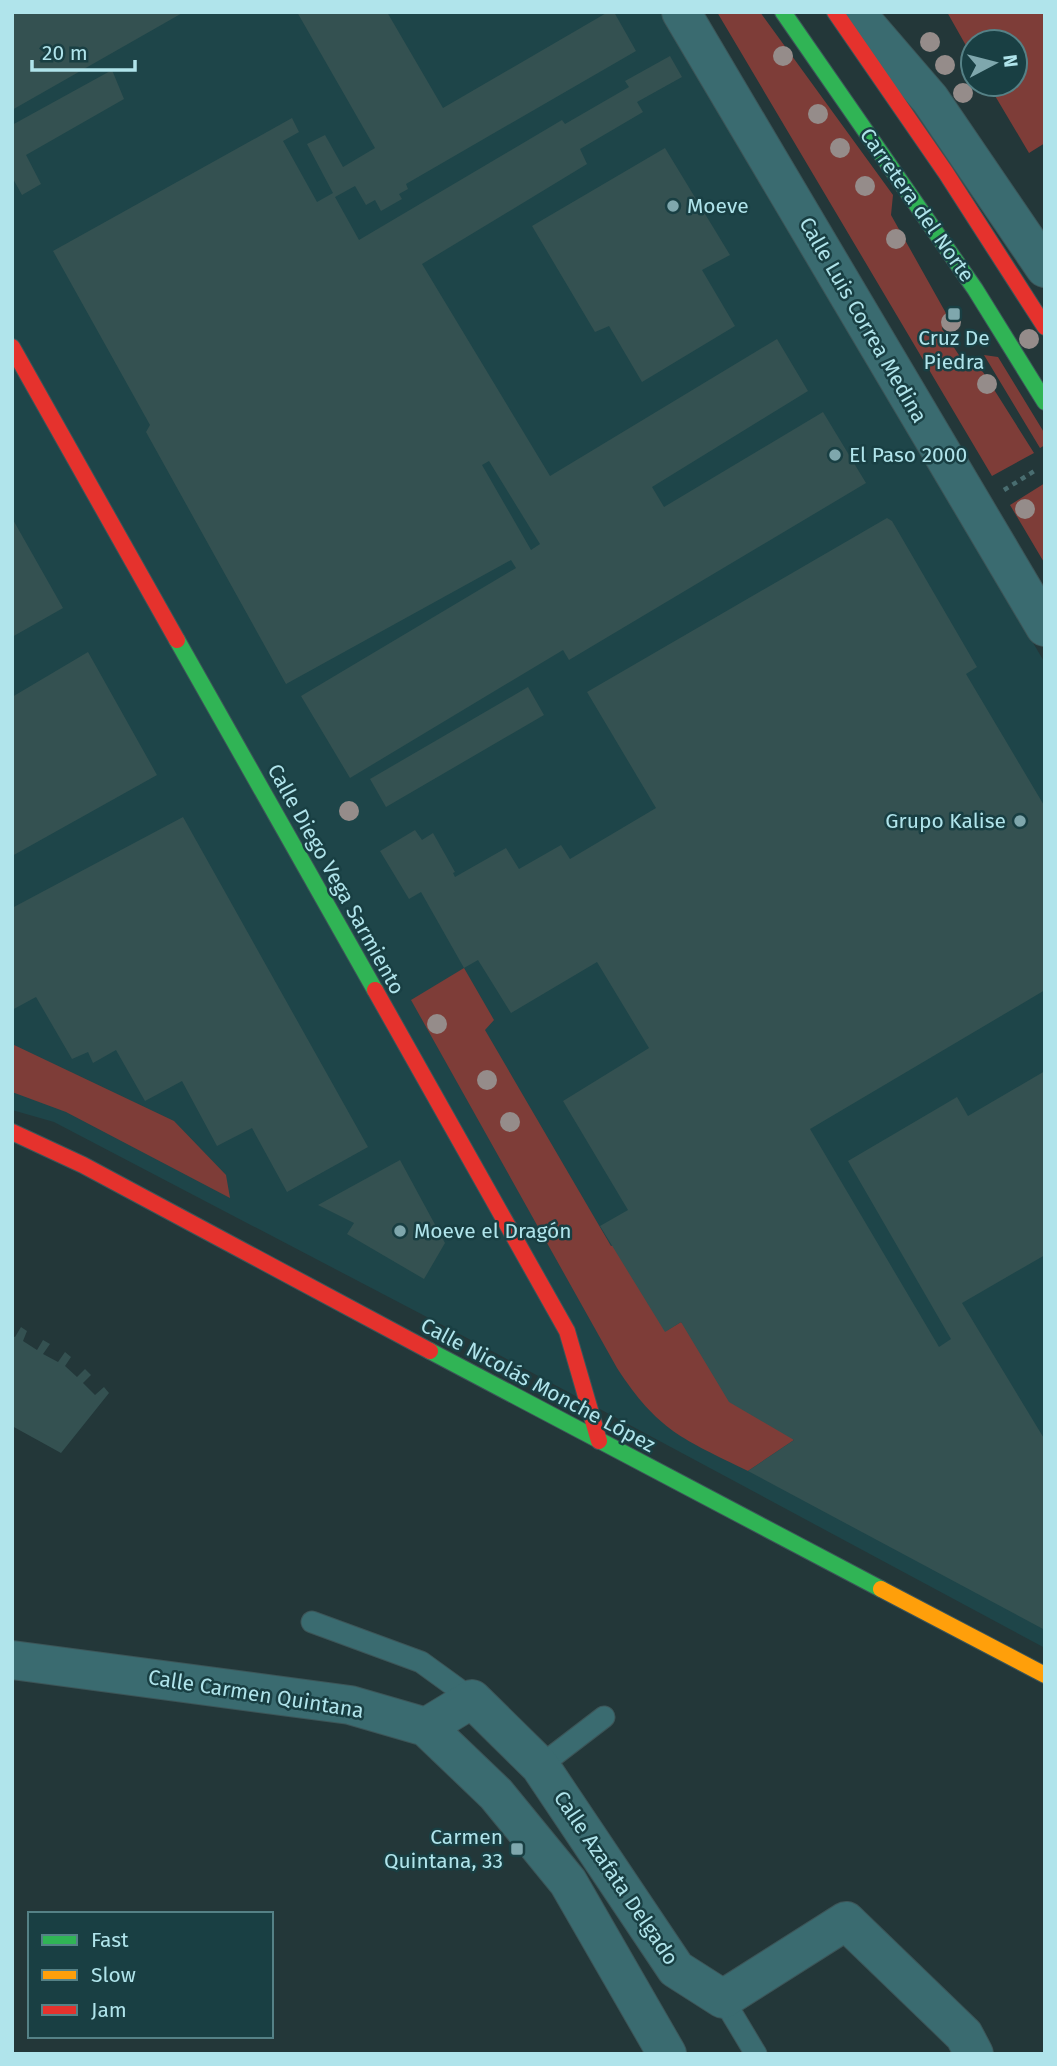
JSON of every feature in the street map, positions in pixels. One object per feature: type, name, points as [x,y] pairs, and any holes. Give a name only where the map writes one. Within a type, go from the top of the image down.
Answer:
[{"type":"street","name":"Calle Luis Correa Medina","points":[[681,12],[1045,627]]},
{"type":"street","name":"Carretera del Norte","points":[[783,12],[975,289],[1045,402]]},
{"type":"street","name":"Carretera del Norte","points":[[835,12],[946,173],[1045,327]]},
{"type":"street","points":[[855,12],[930,99],[1045,268]]},
{"type":"street","name":"Calle Diego Vega Sarmiento","points":[[12,348],[567,1331],[599,1441]]},
{"type":"street","name":"Calle Nicolás Monche López","points":[[12,1132],[83,1164],[599,1441],[1045,1675]]},
{"type":"street","name":"Calle Carmen Quintana","points":[[12,1660],[350,1705],[426,1727],[496,1794],[568,1882],[667,2054]]},
{"type":"street","points":[[426,1727],[472,1699]]},
{"type":"street","name":"Calle Azafata Delgado","points":[[472,1699],[540,1766],[676,1969],[723,1999]]},
{"type":"street","points":[[723,1999],[846,1921],[964,2035],[974,2054]]},
{"type":"lane","points":[[312,1622],[421,1662],[472,1699]]},
{"type":"lane","points":[[540,1766],[604,1717]]},
{"type":"lane","points":[[723,1999],[756,2054]]},
{"type":"path","points":[[1000,492],[1036,470]]},
{"type":"shaded area","points":[[12,12],[660,12],[1045,663],[1045,1648],[490,1350],[54,1122],[12,1110]]},
{"type":"shaded area","points":[[717,12],[760,12],[893,195],[891,215],[947,315],[942,329],[966,366],[976,361],[1034,453],[992,476]]},
{"type":"shaded area","points":[[947,12],[1045,12],[1045,143],[1029,153],[996,98],[1029,98],[1029,28],[959,28],[959,33]]},
{"type":"shaded area","points":[[984,355],[998,357],[1045,434],[1045,445],[1040,448]]},
{"type":"shaded area","points":[[1045,483],[1045,564],[1010,505]]},
{"type":"shaded area","points":[[464,968],[494,1020],[485,1030],[611,1246],[614,1245],[666,1331],[681,1322],[794,1440],[748,1471],[689,1441],[659,1420],[617,1368],[411,1000]]},
{"type":"shaded area","points":[[12,1044],[174,1121],[226,1175],[230,1198],[66,1112],[12,1092]]},
{"type":"building","points":[[12,12],[184,12],[12,110]]},
{"type":"building","points":[[297,12],[387,12],[443,108],[608,12],[614,12],[636,51],[406,184],[408,189],[399,194],[402,199],[381,211],[375,200],[366,205],[355,186],[335,197],[359,240],[562,120],[565,124],[629,87],[625,81],[670,56],[682,77],[637,102],[643,112],[580,149],[587,164],[422,264],[550,476],[777,339],[808,391],[652,487],[664,507],[823,412],[866,483],[569,660],[563,650],[350,778],[301,696],[516,568],[511,560],[286,684],[146,432],[150,425],[53,251],[292,118],[299,132],[283,141],[317,202],[333,193],[307,144],[325,135],[343,167],[375,148]],"holes":[[[489,461],[540,544],[531,550],[482,465]]]},
{"type":"building","points":[[112,70],[124,99],[26,155],[41,184],[22,195],[12,177],[12,125]]},
{"type":"building","points":[[665,148],[730,255],[702,270],[735,326],[642,382],[609,326],[595,332],[532,226]]},
{"type":"building","points":[[12,518],[63,608],[12,637]]},
{"type":"building","points":[[887,518],[892,521],[977,667],[966,674],[1045,807],[1045,990],[810,1129],[939,1347],[951,1339],[848,1161],[957,1097],[968,1116],[1045,1071],[1045,1255],[962,1303],[1045,1440],[1045,1630],[748,1471],[794,1440],[729,1402],[681,1322],[665,1332],[600,1226],[628,1210],[563,1101],[649,1048],[597,962],[511,1013],[478,960],[464,968],[421,892],[409,899],[380,851],[415,830],[422,840],[433,833],[455,872],[455,877],[506,848],[519,869],[561,845],[570,859],[656,808],[587,692]]},
{"type":"building","points":[[88,652],[157,775],[12,856],[12,697]]},
{"type":"building","points":[[528,687],[544,715],[386,807],[370,779]]},
{"type":"building","points":[[183,817],[368,1147],[287,1192],[252,1128],[217,1146],[182,1081],[145,1101],[116,1050],[93,1063],[88,1052],[72,1059],[36,997],[12,1010],[12,908]]},
{"type":"building","points":[[400,1160],[445,1243],[424,1279],[347,1234],[354,1223],[318,1205]]},
{"type":"building","points":[[21,1327],[27,1331],[23,1341],[37,1350],[43,1340],[50,1344],[43,1354],[58,1362],[65,1352],[71,1357],[65,1366],[77,1377],[85,1369],[91,1375],[83,1383],[95,1395],[104,1387],[109,1393],[61,1453],[12,1426],[12,1336],[15,1337]]},
{"type":"traffic: fast","points":[[783,12],[975,289],[1045,402]]},
{"type":"traffic: fast","points":[[177,640],[375,990]]},
{"type":"traffic: fast","points":[[430,1351],[881,1589]]},
{"type":"traffic: slow","points":[[881,1589],[1045,1675]]},
{"type":"traffic: jam","points":[[835,12],[946,173],[1045,327]]},
{"type":"traffic: jam","points":[[12,347],[177,640]]},
{"type":"traffic: jam","points":[[375,990],[567,1331],[599,1441]]},
{"type":"traffic: jam","points":[[12,1132],[83,1165],[430,1351]]},
{"type":"place","name":"Moeve","points":[[673,206]]},
{"type":"place","name":"Cruz De Piedra","points":[[954,314]]},
{"type":"place","name":"El Paso 2000","points":[[835,455]]},
{"type":"place","name":"Grupo Kalise","points":[[1020,821]]},
{"type":"place","name":"Moeve el Dragón","points":[[400,1231]]},
{"type":"place","name":"Carmen Quintana, 33","points":[[517,1849]]}]
